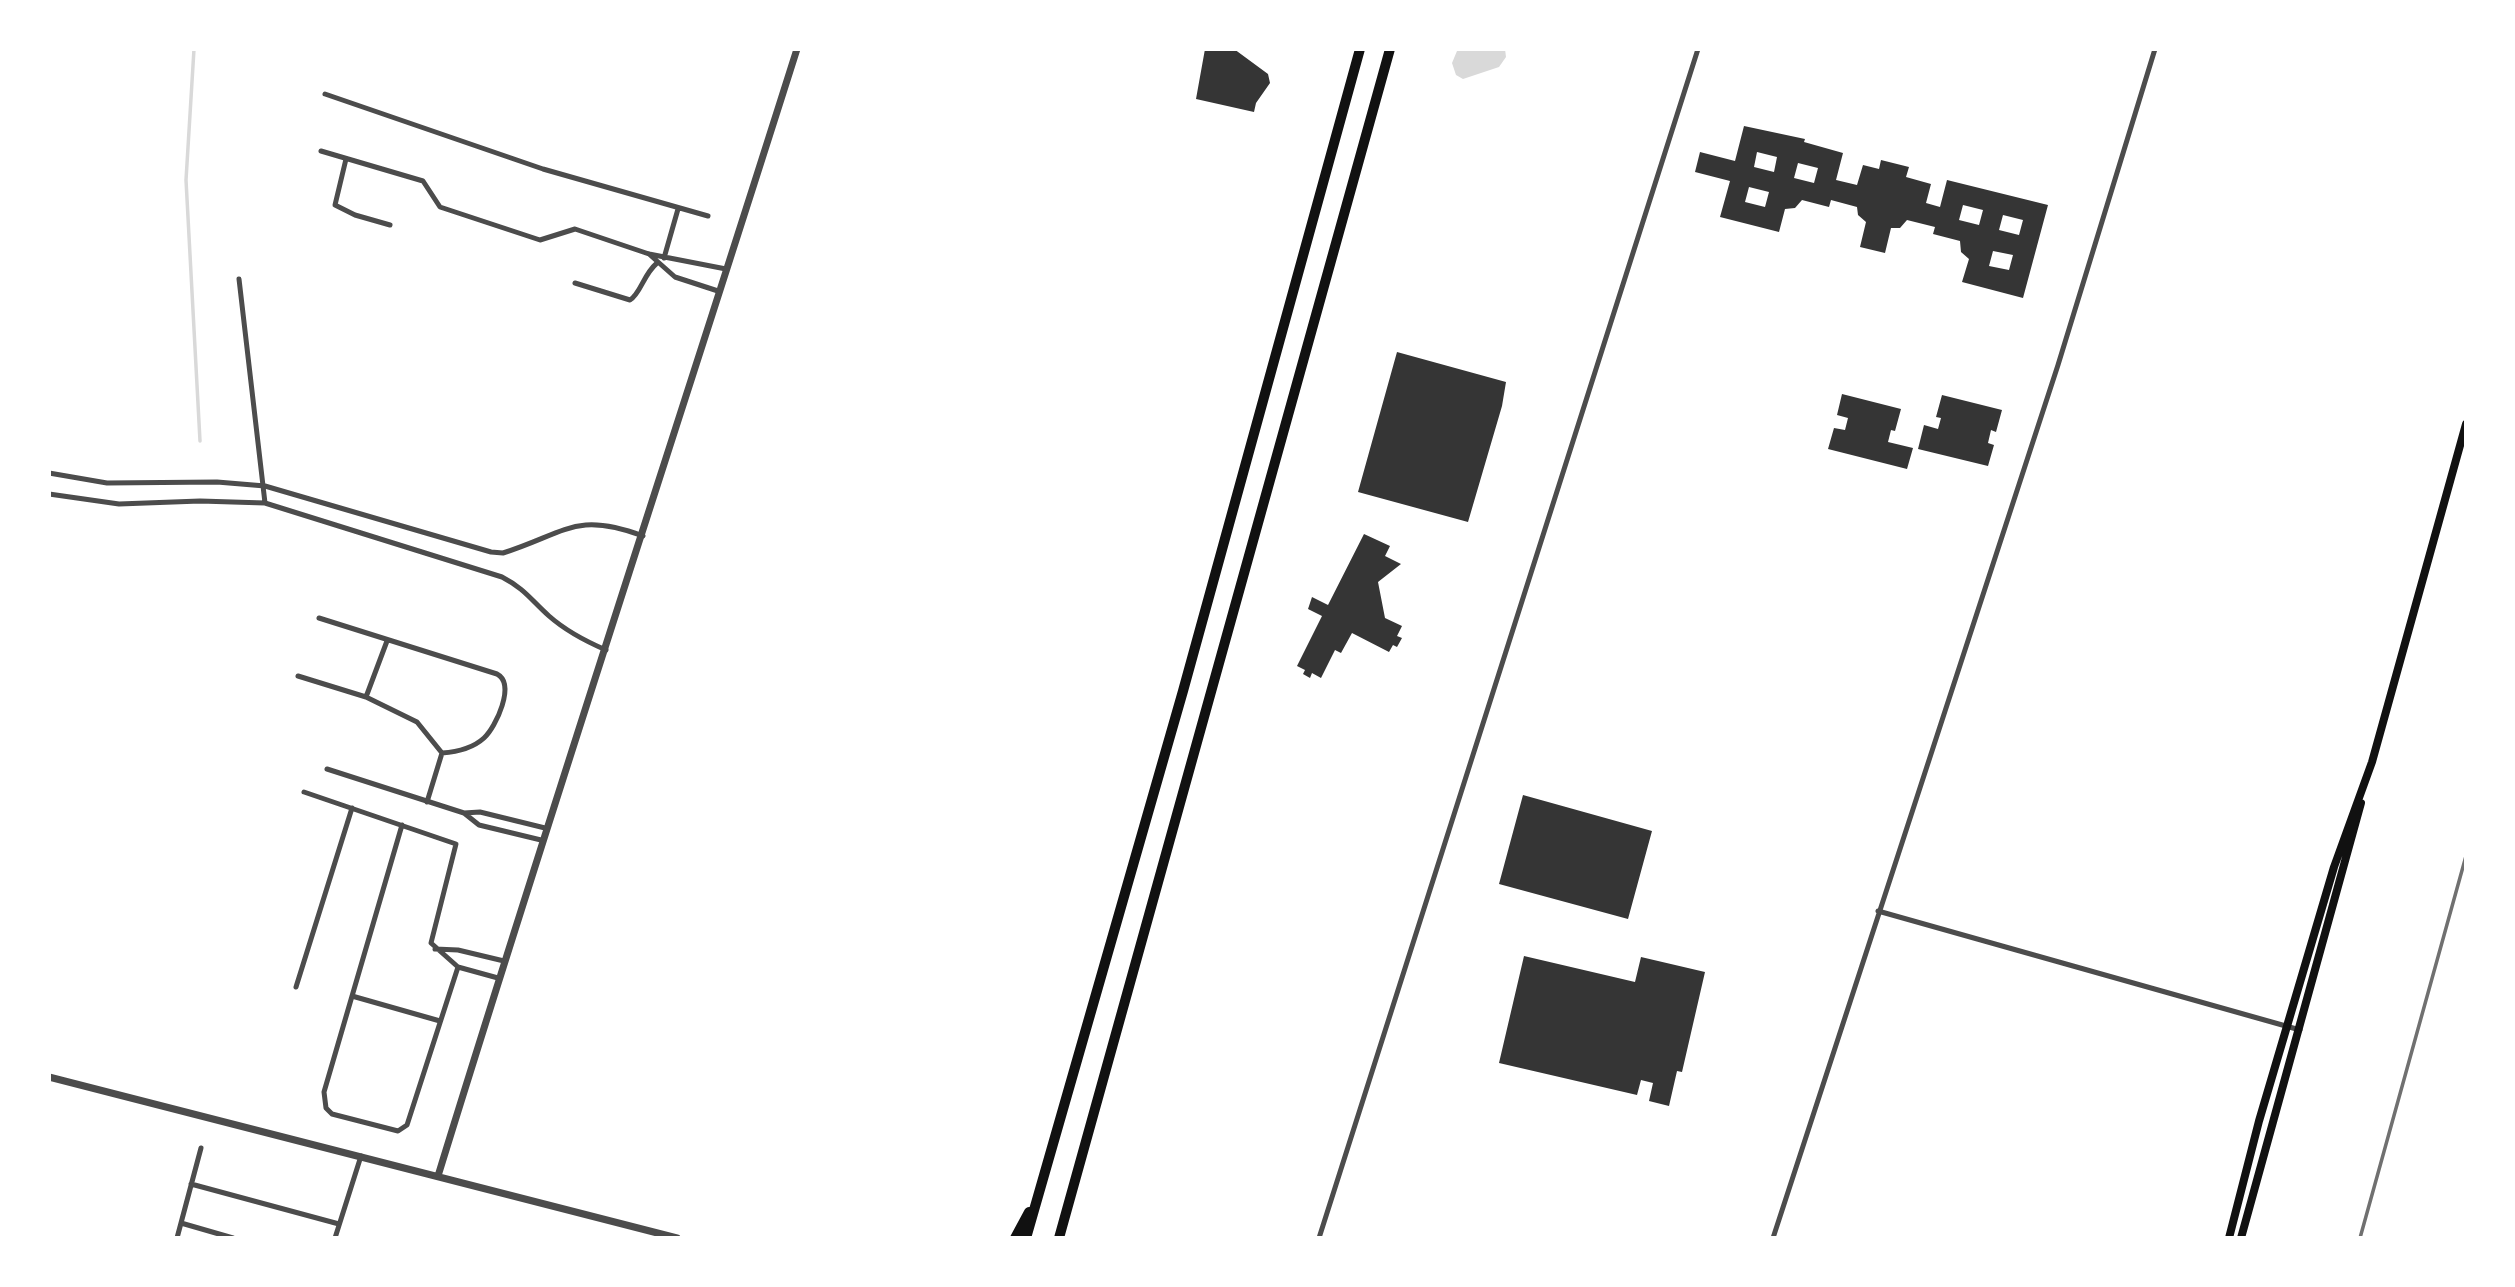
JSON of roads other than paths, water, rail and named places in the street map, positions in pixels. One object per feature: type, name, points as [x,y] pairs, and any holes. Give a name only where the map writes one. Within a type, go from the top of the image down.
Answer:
[{"type":"highway","points":[[1026,1238],[1176,715],[1360,49]]},
{"type":"highway","points":[[1059,1238],[1390,49]]},
{"type":"highway","points":[[1015,1238],[1035,1203]]},
{"type":"main road","points":[[2241,1238],[2466,424]]},
{"type":"main road","points":[[2229,1238],[2286,1026],[2334,867],[2364,786]]},
{"type":"street","points":[[438,1176],[541,840],[643,537],[718,291],[797,49]]},
{"type":"street","points":[[1319,1238],[1698,49]]},
{"type":"street","points":[[1773,1238],[2058,365],[2155,49]]},
{"type":"street","points":[[325,93],[543,169],[572,174],[678,209],[708,216]]},
{"type":"street","points":[[321,151],[423,181],[440,208],[540,240],[575,229],[664,258],[726,269]]},
{"type":"street","points":[[346,159],[335,205],[355,215],[390,225]]},
{"type":"street","points":[[664,258],[678,209]]},
{"type":"street","points":[[649,254],[674,277],[718,291]]},
{"type":"street","points":[[575,283],[631,300],[636,296],[643,276],[657,263]]},
{"type":"street","points":[[239,279],[265,503]]},
{"type":"street","points":[[49,473],[107,483],[217,482],[265,486],[491,552],[503,553],[580,524],[610,524],[643,537]]},
{"type":"street","points":[[49,494],[119,504],[200,501],[265,503],[502,577],[522,588],[547,615],[576,637],[606,650]]},
{"type":"street","points":[[319,618],[497,674],[506,682],[507,688],[491,730],[475,744],[442,753]]},
{"type":"street","points":[[366,697],[387,641]]},
{"type":"street","points":[[298,676],[366,697],[417,722],[442,753]]},
{"type":"street","points":[[426,802],[442,753]]},
{"type":"street","points":[[327,769],[464,813],[480,812],[545,828]]},
{"type":"street","points":[[304,792],[456,844],[430,939],[435,949],[458,967],[498,978]]},
{"type":"street","points":[[296,987],[352,808]]},
{"type":"street","points":[[464,813],[479,825],[541,840]]},
{"type":"street","points":[[402,825],[324,1092],[326,1108],[332,1114],[397,1130],[407,1125],[458,967]]},
{"type":"street","points":[[1878,911],[2300,1030]]},
{"type":"street","points":[[435,949],[458,950],[504,961]]},
{"type":"street","points":[[352,996],[440,1021]]},
{"type":"street","points":[[49,1077],[677,1238]]},
{"type":"street","points":[[177,1238],[201,1148]]},
{"type":"street","points":[[335,1238],[361,1156]]},
{"type":"street","points":[[191,1184],[339,1224]]},
{"type":"street","points":[[181,1223],[233,1238]]},
{"type":"waterway","points":[[194,49],[186,180],[200,441]]},
{"type":"railway","points":[[2360,1238],[2466,856]]}]
